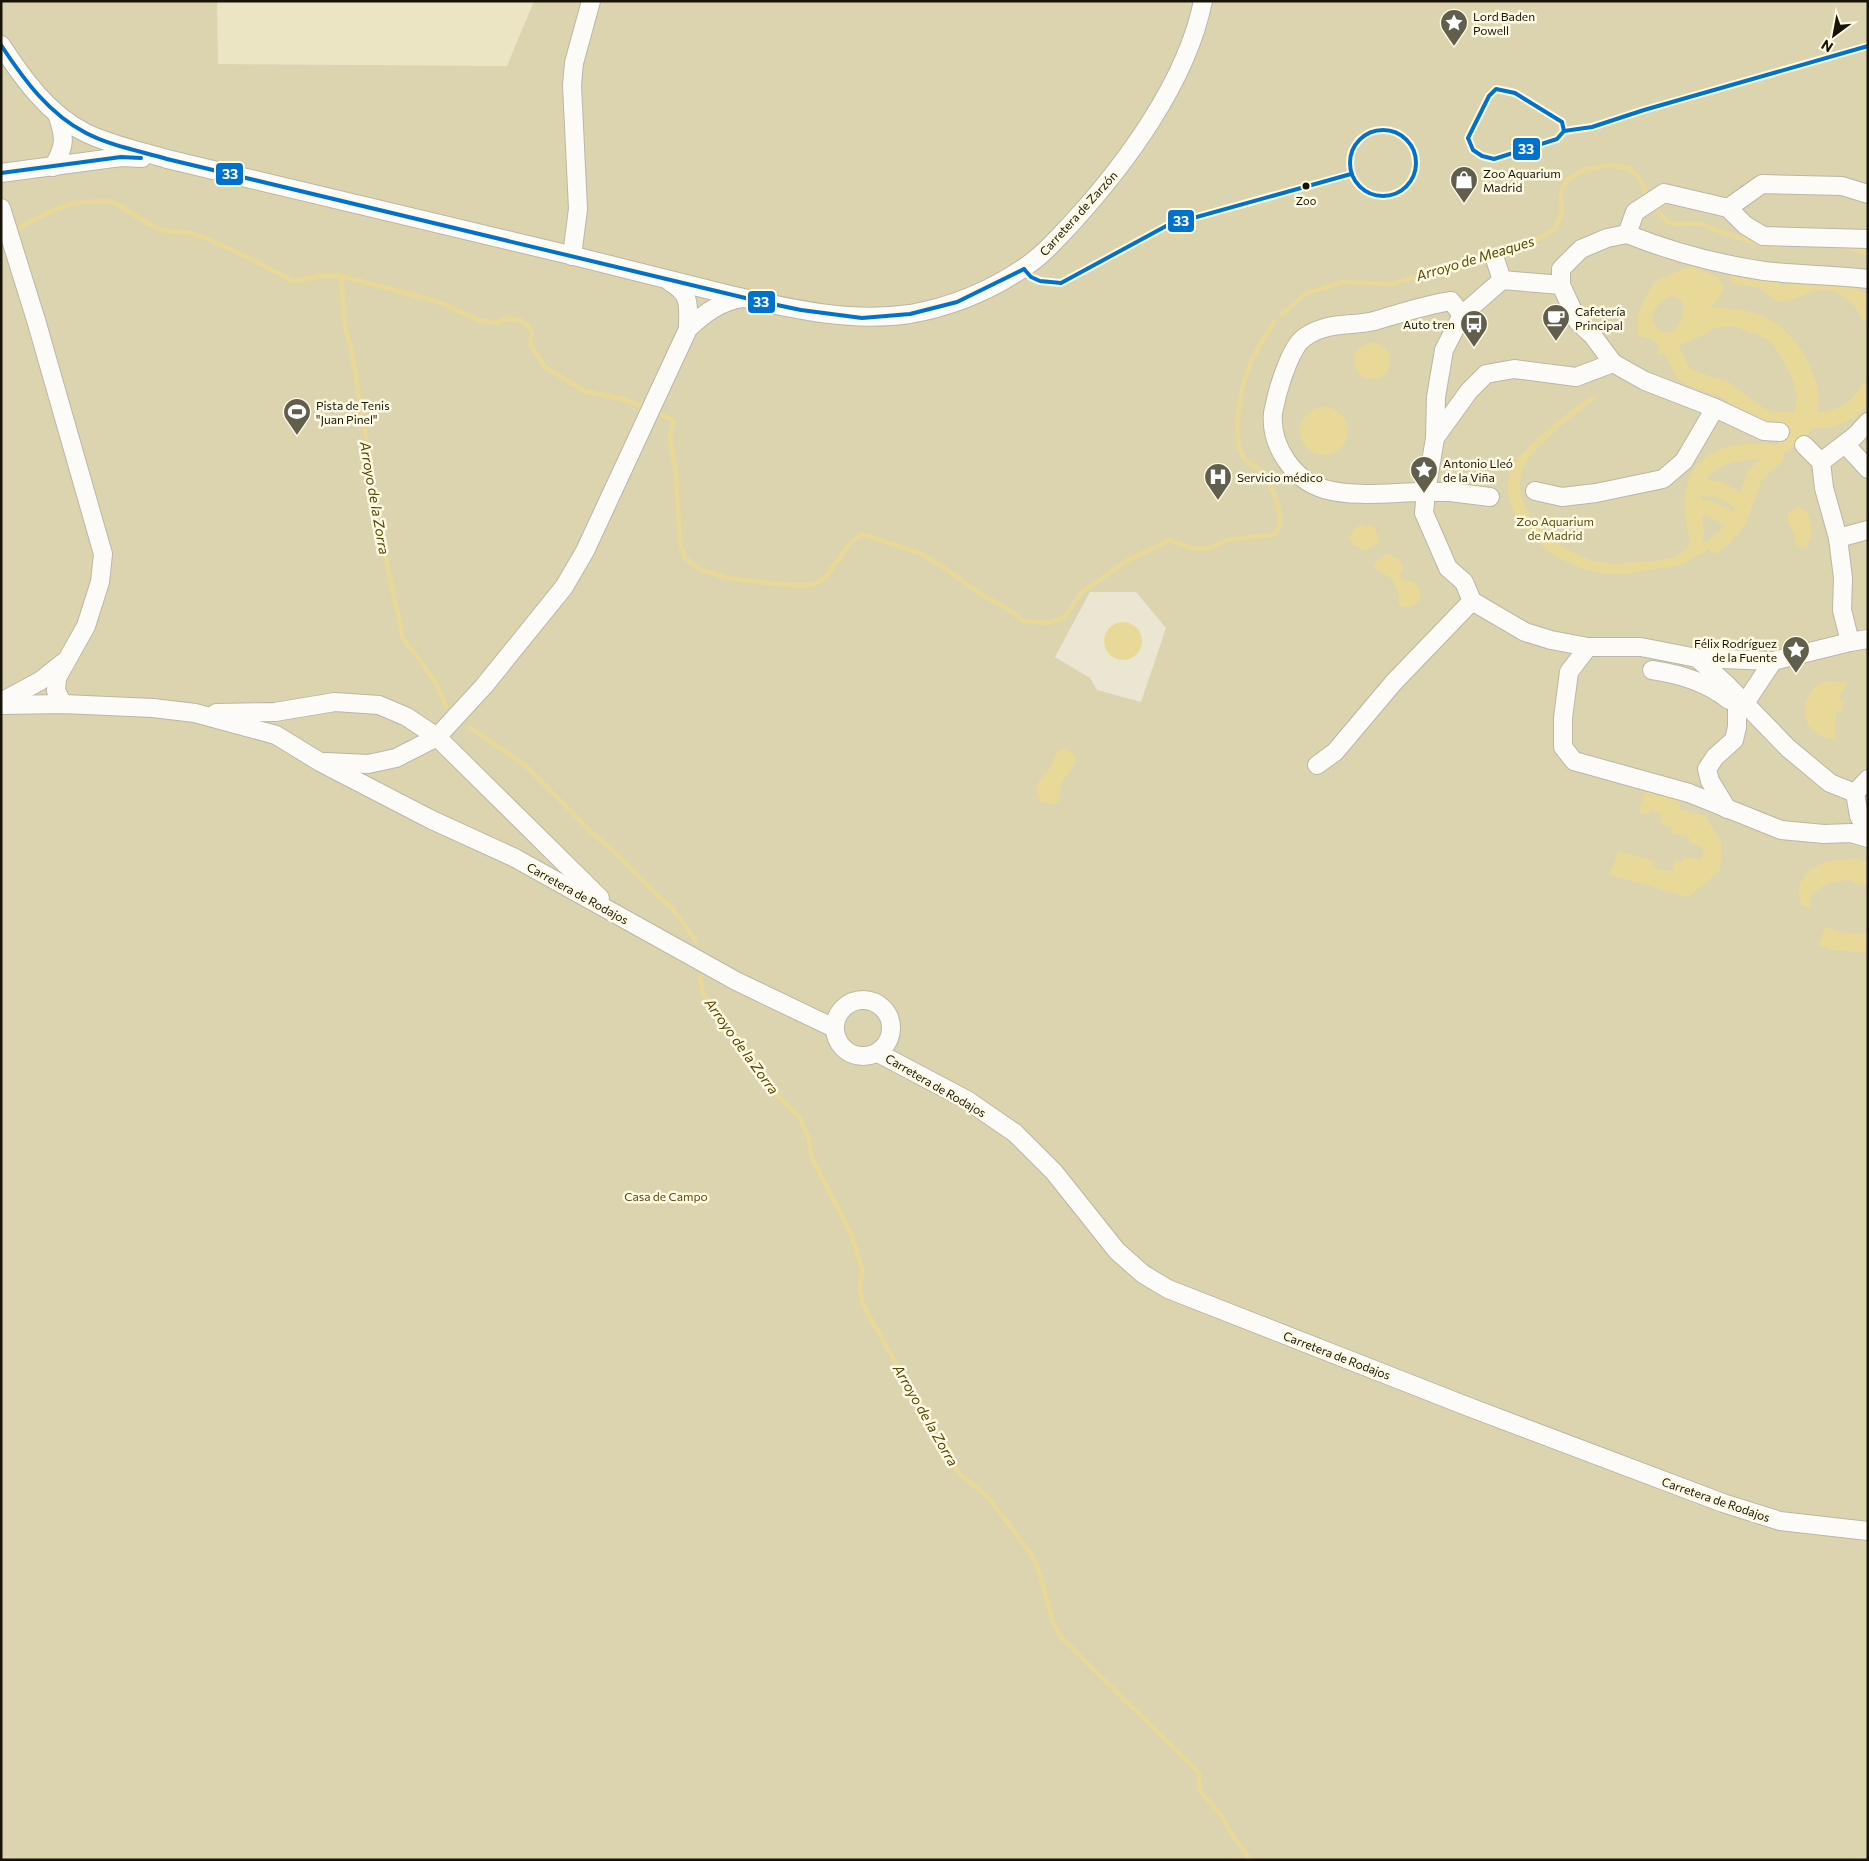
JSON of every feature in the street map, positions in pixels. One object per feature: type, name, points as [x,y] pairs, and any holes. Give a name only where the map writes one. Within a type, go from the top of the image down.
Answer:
[{"type":"street","points":[[572,256],[578,209],[572,86],[574,63],[591,1]]},
{"type":"street","name":"Carretera de Zarzón","points":[[1,45],[22,76],[57,114],[87,133],[114,143],[167,159],[700,288],[801,310],[862,318],[910,314],[957,302],[1024,269],[1045,252],[1116,172],[1166,97],[1185,59],[1199,22],[1203,1]]},
{"type":"street","points":[[53,166],[62,152],[63,142],[62,128],[57,114]]},
{"type":"street","points":[[1,173],[120,158],[167,159]]},
{"type":"street","points":[[1728,208],[1762,184],[1842,186],[1868,194]]},
{"type":"street","points":[[1627,234],[1635,212],[1664,193],[1728,208],[1745,225],[1763,236],[1868,239]]},
{"type":"street","points":[[2,210],[14,254],[36,320],[102,554],[100,582],[94,604],[86,626],[57,678],[56,691],[63,704]]},
{"type":"street","points":[[1780,432],[1764,431],[1714,408],[1645,381],[1613,363],[1593,336],[1578,322],[1561,286],[1561,269],[1581,249],[1607,238],[1627,234],[1663,248],[1694,257],[1765,271],[1868,279]]},
{"type":"street","points":[[1496,262],[1502,280]]},
{"type":"street","name":"Carretera de Zarzón","points":[[666,279],[685,293],[692,325],[721,304],[743,298]]},
{"type":"street","points":[[1561,286],[1502,280],[1462,315],[1444,350],[1436,397],[1435,438],[1424,513],[1448,568],[1464,582],[1472,601],[1525,632],[1551,640],[1588,647],[1642,647],[1697,658],[1773,661],[1868,639]]},
{"type":"street","points":[[320,762],[368,764],[387,760],[396,758],[436,737],[484,686],[564,587],[585,551],[662,385],[705,298],[700,288]]},
{"type":"street","points":[[1462,315],[1450,301],[1430,304],[1371,322],[1323,327],[1302,338],[1288,363],[1279,387],[1273,413],[1274,430],[1282,455],[1298,475],[1323,488],[1354,493],[1450,492],[1490,497]]},
{"type":"street","points":[[1435,438],[1469,391],[1486,374],[1514,369],[1576,377],[1613,363]]},
{"type":"street","points":[[1535,492],[1562,497],[1596,493],[1663,479],[1684,461],[1714,408]]},
{"type":"street","points":[[1821,462],[1855,436],[1868,422]]},
{"type":"street","points":[[1845,444],[1868,469]]},
{"type":"street","points":[[1804,445],[1821,462],[1824,488],[1838,538],[1843,578],[1842,610],[1850,642]]},
{"type":"street","points":[[1838,538],[1868,530]]},
{"type":"street","points":[[1317,765],[1335,752],[1394,682],[1472,601]]},
{"type":"street","points":[[1551,640],[1561,654],[1569,672]]},
{"type":"street","points":[[1588,647],[1569,672],[1563,718],[1563,747],[1574,761],[1689,793],[1781,830],[1824,834],[1851,833],[1868,838]]},
{"type":"street","points":[[1697,658],[1788,748],[1830,783],[1855,793]]},
{"type":"street","points":[[1,702],[40,681],[66,660]]},
{"type":"street","points":[[1727,809],[1710,781],[1707,769],[1715,756],[1734,740],[1740,702],[1773,661]]},
{"type":"street","points":[[1652,670],[1686,677],[1710,686],[1740,702]]},
{"type":"street","points":[[1,705],[63,704],[153,708],[195,713],[275,712],[335,702],[378,706],[407,717],[436,737],[619,915]]},
{"type":"street","name":"Carretera de Rodajos","points":[[195,713],[276,735],[320,762],[432,820],[515,858],[736,981],[834,1028]]},
{"type":"street","points":[[1855,793],[1868,779]]},
{"type":"street","points":[[1855,793],[1859,816],[1868,832]]},
{"type":"street","points":[[869,1000],[884,1009],[890,1018],[892,1027],[890,1038],[886,1046],[878,1053],[861,1057],[853,1055],[844,1050],[838,1042],[834,1028],[838,1015],[844,1007],[852,1002],[869,1000]]},
{"type":"street","name":"Carretera de Rodajos","points":[[878,1053],[967,1100],[1015,1133],[1054,1172],[1117,1251],[1143,1274],[1168,1289],[1723,1503],[1780,1521],[1868,1531]]},
{"type":"shaded area","points":[[217,1],[534,1],[507,66],[218,64]]},
{"type":"shaded area","points":[[1691,266],[1716,276],[1723,283],[1724,291],[1711,308],[1737,309],[1754,313],[1777,324],[1789,335],[1800,348],[1809,364],[1816,381],[1819,398],[1817,415],[1811,430],[1799,443],[1788,451],[1776,456],[1771,452],[1793,421],[1797,398],[1793,380],[1772,343],[1759,335],[1733,326],[1714,328],[1672,351],[1657,355],[1659,346],[1650,339],[1638,336],[1638,313],[1653,284],[1660,279]],"holes":[[[1670,296],[1678,297],[1683,304],[1681,321],[1675,330],[1667,333],[1660,330],[1654,324],[1653,316],[1657,306]]]},
{"type":"shaded area","points":[[1372,343],[1379,344],[1385,348],[1389,354],[1389,368],[1385,374],[1379,378],[1372,379],[1365,378],[1359,374],[1355,368],[1354,361],[1355,354],[1359,348],[1365,344]]},
{"type":"shaded area","points":[[1595,395],[1596,398],[1537,448],[1524,466],[1520,482],[1522,498],[1529,514],[1553,540],[1568,550],[1604,563],[1655,561],[1670,558],[1682,553],[1696,535],[1703,541],[1715,545],[1679,565],[1628,574],[1604,573],[1577,566],[1551,553],[1530,534],[1517,518],[1508,493],[1508,480],[1515,464],[1522,454],[1554,424],[1585,400]]},
{"type":"shaded area","points":[[1324,407],[1333,409],[1341,414],[1346,422],[1348,431],[1346,440],[1341,448],[1333,453],[1324,455],[1315,453],[1307,448],[1302,440],[1300,431],[1302,422],[1307,414],[1315,409]]},
{"type":"shaded area","points":[[1799,507],[1807,512],[1811,525],[1810,540],[1805,548],[1800,548],[1796,544],[1788,518],[1792,510]]},
{"type":"shaded area","points":[[1362,524],[1374,527],[1379,538],[1378,543],[1365,551],[1353,545],[1349,537],[1355,528]]},
{"type":"shaded area","points":[[1389,554],[1400,560],[1403,569],[1400,576],[1403,580],[1415,583],[1420,588],[1419,601],[1412,606],[1399,606],[1398,591],[1392,579],[1375,568],[1374,565],[1379,559]]},
{"type":"shaded area","points":[[1123,622],[1136,628],[1142,641],[1136,654],[1123,660],[1110,654],[1104,641],[1110,628]]},
{"type":"shaded area","points":[[1848,680],[1839,700],[1844,701],[1841,712],[1836,711],[1835,740],[1821,736],[1813,731],[1806,719],[1805,705],[1807,698],[1815,687],[1821,683]]},
{"type":"shaded area","points":[[1065,748],[1076,756],[1073,768],[1062,783],[1059,801],[1052,805],[1040,802],[1036,788],[1039,781],[1051,766],[1057,752]]},
{"type":"shaded area","points":[[1646,789],[1680,799],[1679,809],[1705,816],[1722,843],[1720,871],[1688,897],[1610,875],[1618,851],[1654,861],[1652,867],[1672,872],[1675,860],[1682,862],[1684,857],[1701,859],[1705,849],[1689,842],[1690,838],[1671,833],[1672,828],[1660,824],[1662,814],[1650,810],[1648,815],[1639,812]]},
{"type":"shaded area","points":[[1856,859],[1868,863],[1868,886],[1851,881],[1852,879],[1830,883],[1816,892],[1814,891],[1810,898],[1811,909],[1802,906],[1799,894],[1800,886],[1810,870],[1822,863]]},
{"type":"shaded area","points":[[1825,927],[1845,933],[1868,933],[1868,953],[1832,950],[1819,945]]},
{"type":"green space","name":"Casa de Campo","points":[[1,1],[217,1],[218,64],[507,66],[534,1],[1868,1],[1868,1860],[1,1860]],"holes":[[[1090,592],[1136,592],[1166,628],[1141,702],[1097,690],[1090,678],[1055,657]]]},
{"type":"waterway","name":"Arroyo de Meaques","points":[[1282,314],[1307,293],[1343,282],[1391,284],[1532,242],[1555,229],[1562,213],[1561,191],[1568,179],[1584,170],[1608,165],[1629,168],[1640,179],[1647,195]]},
{"type":"waterway","name":"Arroyo de la Zorra","points":[[12,232],[52,211],[68,205],[112,201],[161,230],[190,233],[208,239],[293,281],[321,276],[341,276],[439,302],[478,320],[496,323],[506,319],[516,319],[529,327],[532,332],[530,344],[545,367],[584,391],[627,400],[647,409]]},
{"type":"waterway","name":"Arroyo de Meaques","points":[[1652,205],[1668,222],[1678,224],[1699,223],[1756,243],[1777,246],[1788,244]]},
{"type":"waterway","name":"Arroyo de Meaques","points":[[1838,246],[1868,254]]},
{"type":"waterway","name":"Arroyo de la Zorra","points":[[341,276],[345,326],[351,348],[366,436],[371,491],[403,638],[436,683],[446,707]]},
{"type":"waterway","points":[[1738,276],[1764,281],[1779,293],[1786,293],[1821,281],[1831,282],[1845,288],[1861,301],[1868,313]]},
{"type":"waterway","points":[[654,412],[673,420],[670,438],[676,475],[680,542],[685,558],[701,570],[728,578],[792,585],[812,585],[825,578],[850,543],[862,534],[920,553],[1024,621],[1048,623],[1064,618],[1082,592],[1128,560],[1170,540],[1195,549],[1209,548],[1228,540],[1276,534],[1280,519],[1275,497],[1263,473],[1243,456],[1239,446],[1238,435],[1239,410],[1243,386],[1258,348],[1274,322]]},
{"type":"waterway","points":[[1672,351],[1684,374],[1698,381],[1724,389],[1759,415],[1772,420],[1828,420],[1844,414],[1855,407],[1868,391]]},
{"type":"waterway","points":[[1696,534],[1693,513],[1695,485],[1709,465],[1719,458],[1731,454],[1757,451],[1771,452]]},
{"type":"waterway","points":[[1715,545],[1738,522],[1755,475],[1776,456]]},
{"type":"waterway","points":[[1695,489],[1716,489],[1744,505]]},
{"type":"waterway","points":[[1694,508],[1708,508],[1738,522]]},
{"type":"waterway","name":"Arroyo de la Zorra","points":[[471,728],[526,766],[590,831],[618,855],[673,909],[696,941]]},
{"type":"waterway","name":"Arroyo de la Zorra","points":[[700,977],[703,994],[757,1063],[775,1093],[800,1118],[809,1139],[811,1156],[852,1236],[862,1270],[860,1288],[863,1305],[907,1383],[917,1396],[951,1461],[961,1475],[988,1497],[1031,1554],[1039,1571],[1053,1623],[1062,1638],[1199,1773],[1199,1790],[1222,1816],[1230,1832],[1251,1860]]},
{"type":"transit line","name":"33","points":[[1,45],[28,83],[49,106],[73,125],[105,141],[167,159],[758,301],[801,310],[862,318],[910,314],[957,302],[1024,269]]},
{"type":"transit line","name":"33","points":[[1564,131],[1592,127],[1644,110],[1868,46]]},
{"type":"transit line","name":"33","points":[[1496,89],[1515,93],[1562,122],[1564,131],[1557,139],[1494,159],[1482,156],[1473,150],[1468,138],[1489,96],[1496,89]]},
{"type":"transit line","name":"33","points":[[1383,130],[1396,133],[1406,140],[1413,150],[1416,163],[1413,176],[1406,186],[1396,193],[1383,196],[1370,193],[1360,186],[1353,176],[1350,163],[1353,150],[1360,140],[1370,133],[1383,130]]},
{"type":"transit line","name":"33","points":[[1,173],[121,157],[141,158]]},
{"type":"transit line","name":"33","points":[[1024,269],[1031,277],[1040,281],[1061,283],[1168,225],[1351,174]]},
{"type":"place","name":"Lord Baden Powell","points":[[1454,47]]},
{"type":"place","name":"Zoo","points":[[1306,186]]},
{"type":"place","name":"Zoo Aquarium Madrid","points":[[1464,204]]},
{"type":"place","name":"Cafetería Principal","points":[[1556,342]]},
{"type":"place","name":"Auto tren","points":[[1474,348]]},
{"type":"place","name":"Pista de Tenis \"Juan Pinel\"","points":[[297,436]]},
{"type":"place","name":"Antonio Lleó de la Viña","points":[[1424,494]]},
{"type":"place","name":"Servicio médico","points":[[1218,501]]},
{"type":"place","name":"Félix Rodríguez de la Fuente","points":[[1796,674]]},
{"type":"park label","name":"Zoo Aquarium de Madrid","points":[[1555,528]]}]
